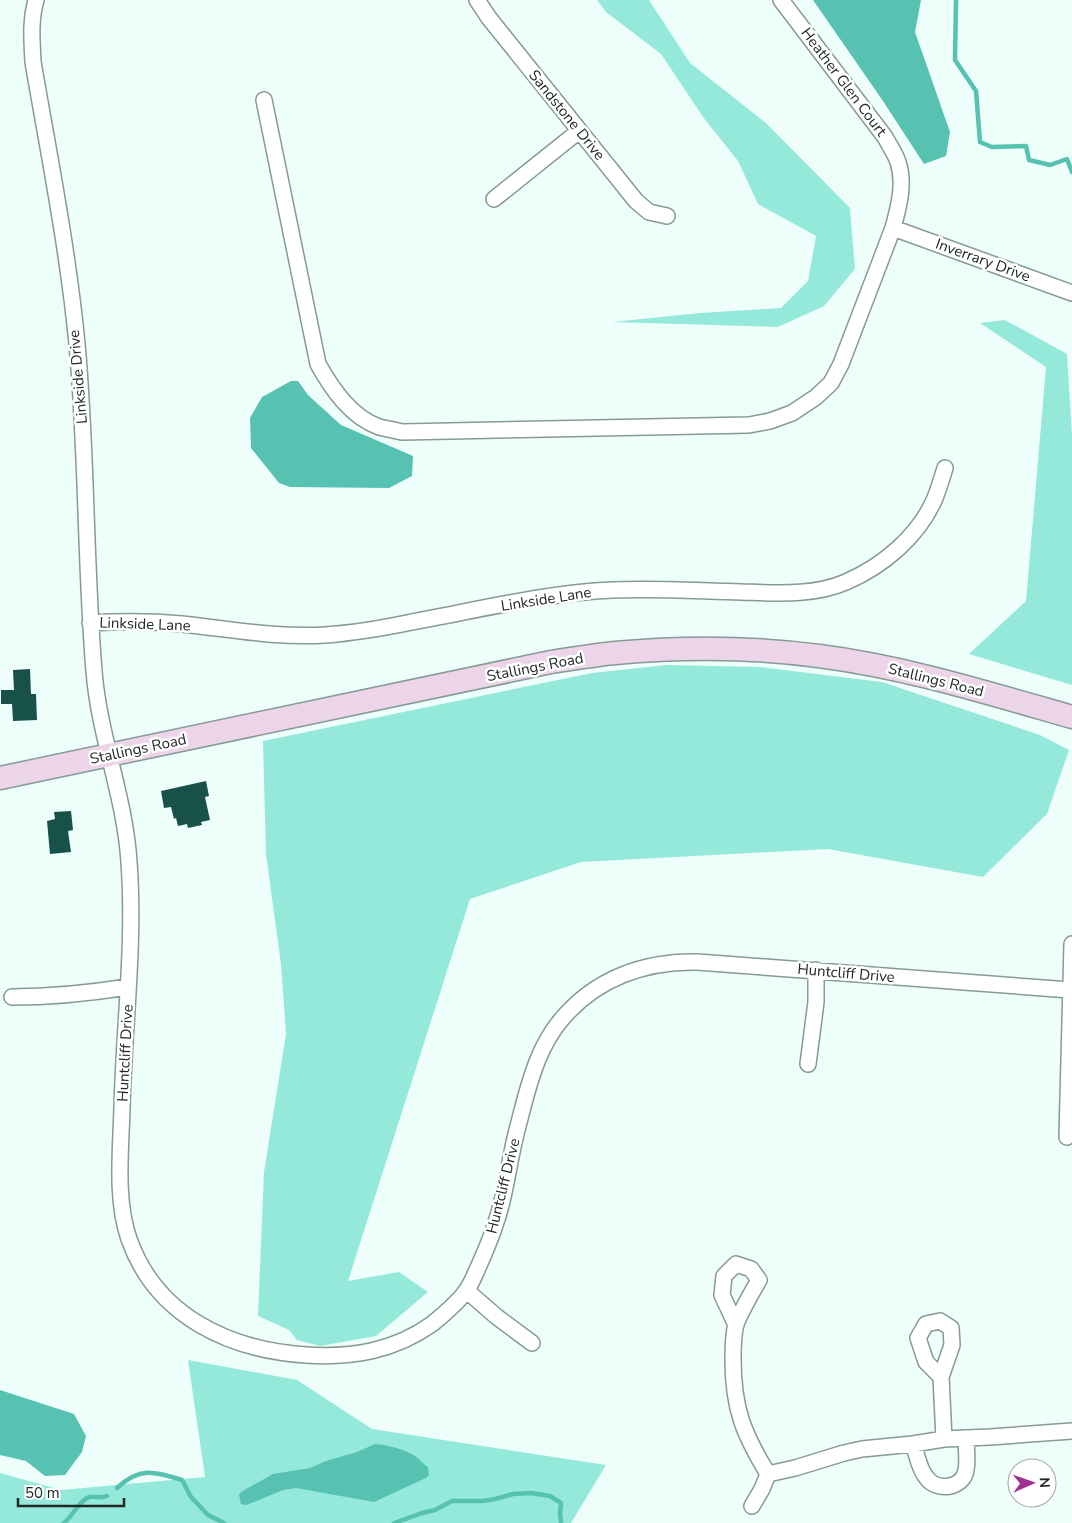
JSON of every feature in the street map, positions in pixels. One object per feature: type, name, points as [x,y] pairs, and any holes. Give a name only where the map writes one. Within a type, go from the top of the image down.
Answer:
[{"type":"street","name":"Linkside Drive","points":[[36,0],[31,32],[33,62],[66,258],[76,342],[83,433],[90,623],[95,686],[109,756]]},
{"type":"street","name":"Sandstone Drive","points":[[477,0],[489,18],[636,201],[649,212],[667,216]]},
{"type":"street","name":"Heather Glen Court","points":[[264,100],[318,364],[328,382],[342,400],[364,420],[379,427],[402,432],[749,425],[770,421],[792,413],[816,397],[831,383],[841,364],[893,228],[899,206],[902,183],[898,162],[885,137],[781,0]]},
{"type":"street","points":[[494,199],[579,131]]},
{"type":"street","name":"Inverrary Drive","points":[[893,228],[1072,293]]},
{"type":"street","name":"Linkside Lane","points":[[90,623],[143,621],[270,634],[326,635],[376,629],[587,591],[630,589],[785,593],[824,590],[865,573],[884,561],[899,548],[927,513],[945,468]]},
{"type":"street","name":"Stallings Road","points":[[0,778],[551,662],[614,653],[681,650],[774,651],[861,662],[944,681],[1072,717]]},
{"type":"street","name":"Huntcliff Drive","points":[[109,756],[126,830],[129,859],[130,935],[120,1187],[122,1213],[129,1240],[139,1264],[155,1287],[173,1306],[208,1330],[248,1346],[288,1354],[345,1356],[382,1349],[413,1336],[440,1317],[467,1290],[497,1222],[512,1150],[535,1065],[551,1033],[576,1004],[595,988],[615,977],[663,963],[697,962],[1070,990]]},
{"type":"street","points":[[1067,1137],[1072,944]]},
{"type":"street","points":[[808,1064],[816,1002],[816,970]]},
{"type":"street","points":[[12,997],[36,997],[128,988]]},
{"type":"street","points":[[467,1290],[497,1317],[532,1343]]},
{"type":"street","points":[[736,1325],[733,1348],[736,1405],[746,1435],[768,1474]]},
{"type":"street","points":[[941,1377],[944,1438]]},
{"type":"street","points":[[768,1474],[844,1453],[944,1438],[1072,1431]]},
{"type":"street","points":[[913,1444],[924,1475],[934,1485],[947,1487],[960,1481],[966,1470],[966,1438]]},
{"type":"street","points":[[752,1506],[768,1474]]},
{"type":"shaded area","points":[[597,0],[649,0],[690,63],[766,123],[850,208],[855,269],[824,306],[778,327],[612,322],[701,313],[781,308],[808,281],[816,236],[758,204],[738,161],[703,117],[661,54],[606,12]]},
{"type":"shaded area","points":[[813,0],[921,0],[915,32],[950,132],[946,156],[924,164]]},
{"type":"shaded area","points":[[1005,320],[1067,354],[1072,436],[1072,685],[969,654],[1026,601],[1046,367],[980,323]]},
{"type":"shaded area","points":[[291,381],[298,381],[308,395],[341,425],[413,456],[412,476],[389,488],[290,487],[279,483],[251,448],[250,418],[262,397]]},
{"type":"shaded area","points":[[667,665],[760,667],[882,682],[1040,735],[1069,750],[1047,814],[983,877],[828,849],[581,862],[470,899],[348,1281],[399,1272],[428,1292],[376,1336],[320,1346],[297,1340],[289,1330],[258,1316],[264,1172],[286,1034],[281,964],[266,854],[263,741],[592,673]]},
{"type":"shaded area","points":[[188,1360],[297,1380],[372,1429],[606,1465],[571,1523],[0,1523],[0,1473],[61,1490],[205,1477]]},
{"type":"shaded area","points":[[0,1390],[74,1414],[86,1436],[82,1452],[65,1475],[45,1476],[26,1461],[0,1455]]},
{"type":"shaded area","points":[[375,1444],[406,1451],[415,1456],[428,1467],[429,1475],[374,1502],[296,1488],[283,1490],[246,1505],[241,1504],[239,1495],[241,1492],[273,1474],[310,1468]]},
{"type":"building","points":[[30,669],[31,694],[36,694],[37,720],[13,721],[12,704],[1,704],[1,690],[14,690],[13,670]]},
{"type":"building","points":[[206,781],[209,796],[205,797],[210,820],[201,822],[202,825],[188,828],[187,824],[178,826],[171,807],[164,808],[161,791]]},
{"type":"building","points":[[71,811],[73,830],[68,831],[71,852],[50,854],[47,821],[55,819],[54,812]]},
{"type":"waterway","points":[[956,0],[955,60],[976,91],[980,142],[992,147],[1026,146],[1029,160],[1050,165],[1067,159],[1072,172]]},
{"type":"waterway","points":[[117,1488],[125,1481],[147,1473],[163,1474],[182,1480],[191,1497],[208,1515],[224,1523]]},
{"type":"waterway","points":[[394,1523],[435,1510],[452,1501],[483,1501],[513,1494],[531,1493],[550,1496],[561,1503],[561,1523]]},
{"type":"waterway","points":[[64,1523],[87,1498],[107,1496]]}]
